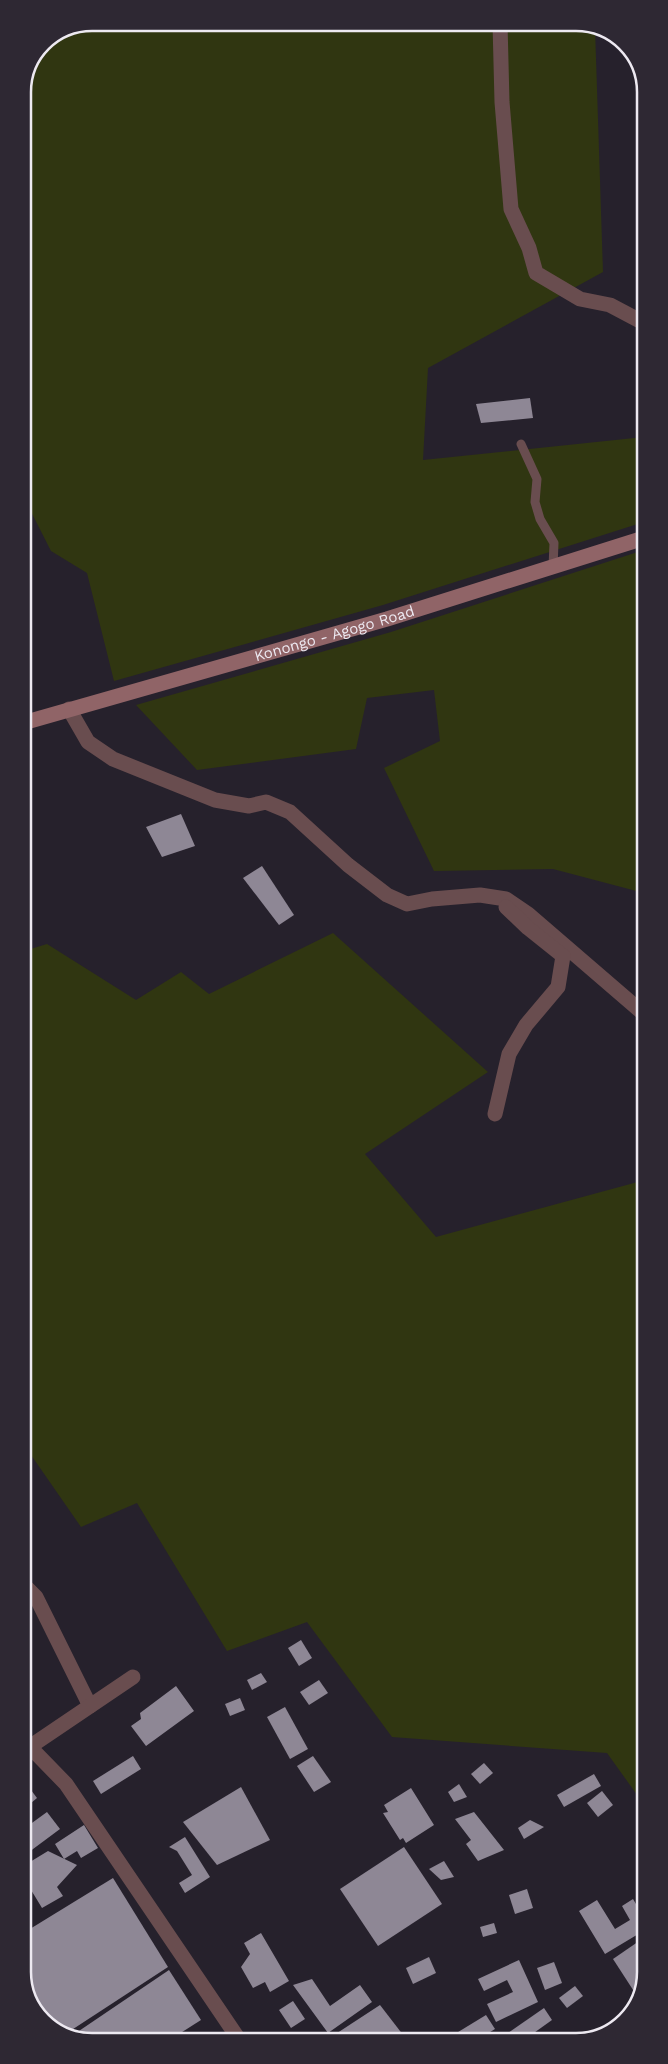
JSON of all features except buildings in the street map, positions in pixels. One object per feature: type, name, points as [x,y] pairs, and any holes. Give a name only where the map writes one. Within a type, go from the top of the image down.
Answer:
[{"type":"main road","name":"Konongo - Agogo Road","points":[[31,721],[388,620],[637,540]]},
{"type":"street","points":[[500,31],[502,102],[511,209],[529,248],[536,273],[580,299],[610,305],[637,319]]},
{"type":"street","points":[[69,709],[88,742],[113,759],[215,800],[249,806],[266,802],[290,812],[348,865],[388,895],[407,904],[432,899],[480,895],[506,899],[528,914],[637,1008]]},
{"type":"street","points":[[495,1114],[509,1054],[526,1025],[558,987],[563,956],[528,928],[505,906]]},
{"type":"street","points":[[31,1592],[36,1597],[90,1706]]},
{"type":"street","points":[[31,1745],[133,1677]]},
{"type":"street","points":[[31,1752],[66,1784],[235,2033]]},
{"type":"lane","points":[[521,444],[537,479],[535,502],[540,519],[554,543],[553,567]]},
{"type":"green space","points":[[92,31],[580,31],[595,34],[603,272],[428,368],[423,460],[637,438],[637,524],[383,605],[114,681],[87,573],[51,551],[31,512],[31,92],[32,80],[36,69],[41,58],[49,49],[58,41],[69,36],[80,32]]},
{"type":"green space","points":[[637,552],[637,891],[553,869],[434,871],[384,768],[440,741],[434,690],[367,698],[356,749],[197,770],[136,705],[391,632]]},
{"type":"green space","points":[[333,933],[488,1072],[365,1154],[436,1237],[637,1182],[637,1795],[607,1753],[392,1737],[307,1622],[227,1651],[137,1503],[81,1527],[31,1455],[31,949],[47,944],[136,1000],[181,972],[209,994]]}]
